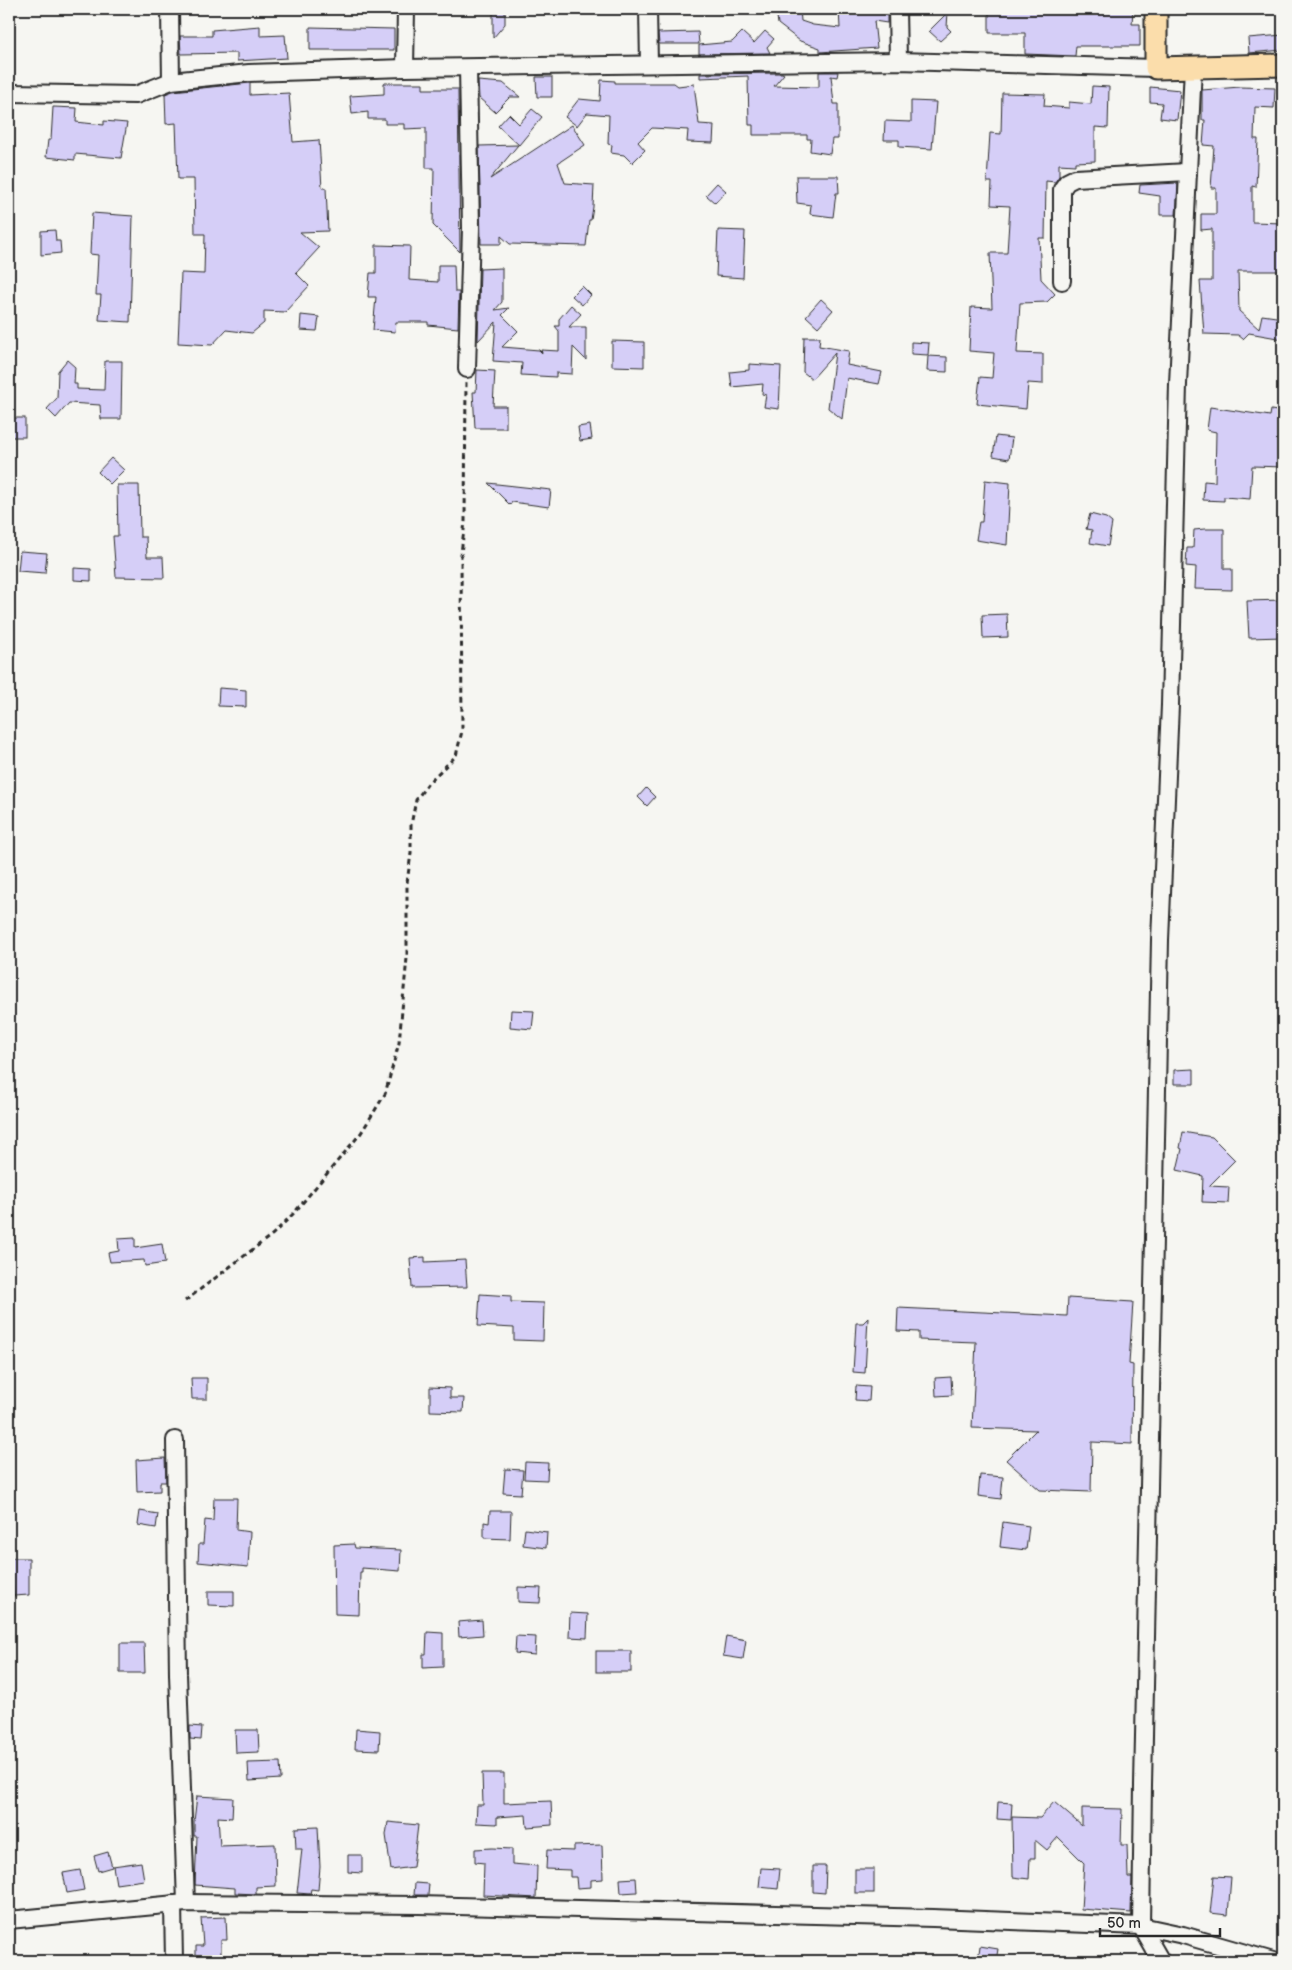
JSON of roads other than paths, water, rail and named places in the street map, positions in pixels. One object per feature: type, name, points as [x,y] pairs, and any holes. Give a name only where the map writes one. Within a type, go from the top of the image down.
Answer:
[{"type":"main road","points":[[1156,9],[1156,68],[1283,65]]},
{"type":"street","points":[[170,9],[171,81]]},
{"type":"street","points":[[405,68],[406,9]]},
{"type":"street","points":[[648,9],[648,64]]},
{"type":"street","points":[[897,9],[898,61]]},
{"type":"street","points":[[9,93],[136,95],[171,81],[249,73],[405,68],[898,61],[1156,68]]},
{"type":"street","points":[[467,369],[471,199],[468,68]]},
{"type":"street","points":[[1161,1961],[1141,1926],[1149,1451],[1160,940],[1170,705],[1178,384],[1193,68]]},
{"type":"street","points":[[1062,281],[1062,189],[1067,182],[1075,178],[1188,172]]},
{"type":"street","points":[[174,1961],[180,1904],[175,1440]]},
{"type":"street","points":[[9,1920],[180,1904],[419,1905],[933,1918],[1141,1926],[1183,1935],[1273,1961]]}]
